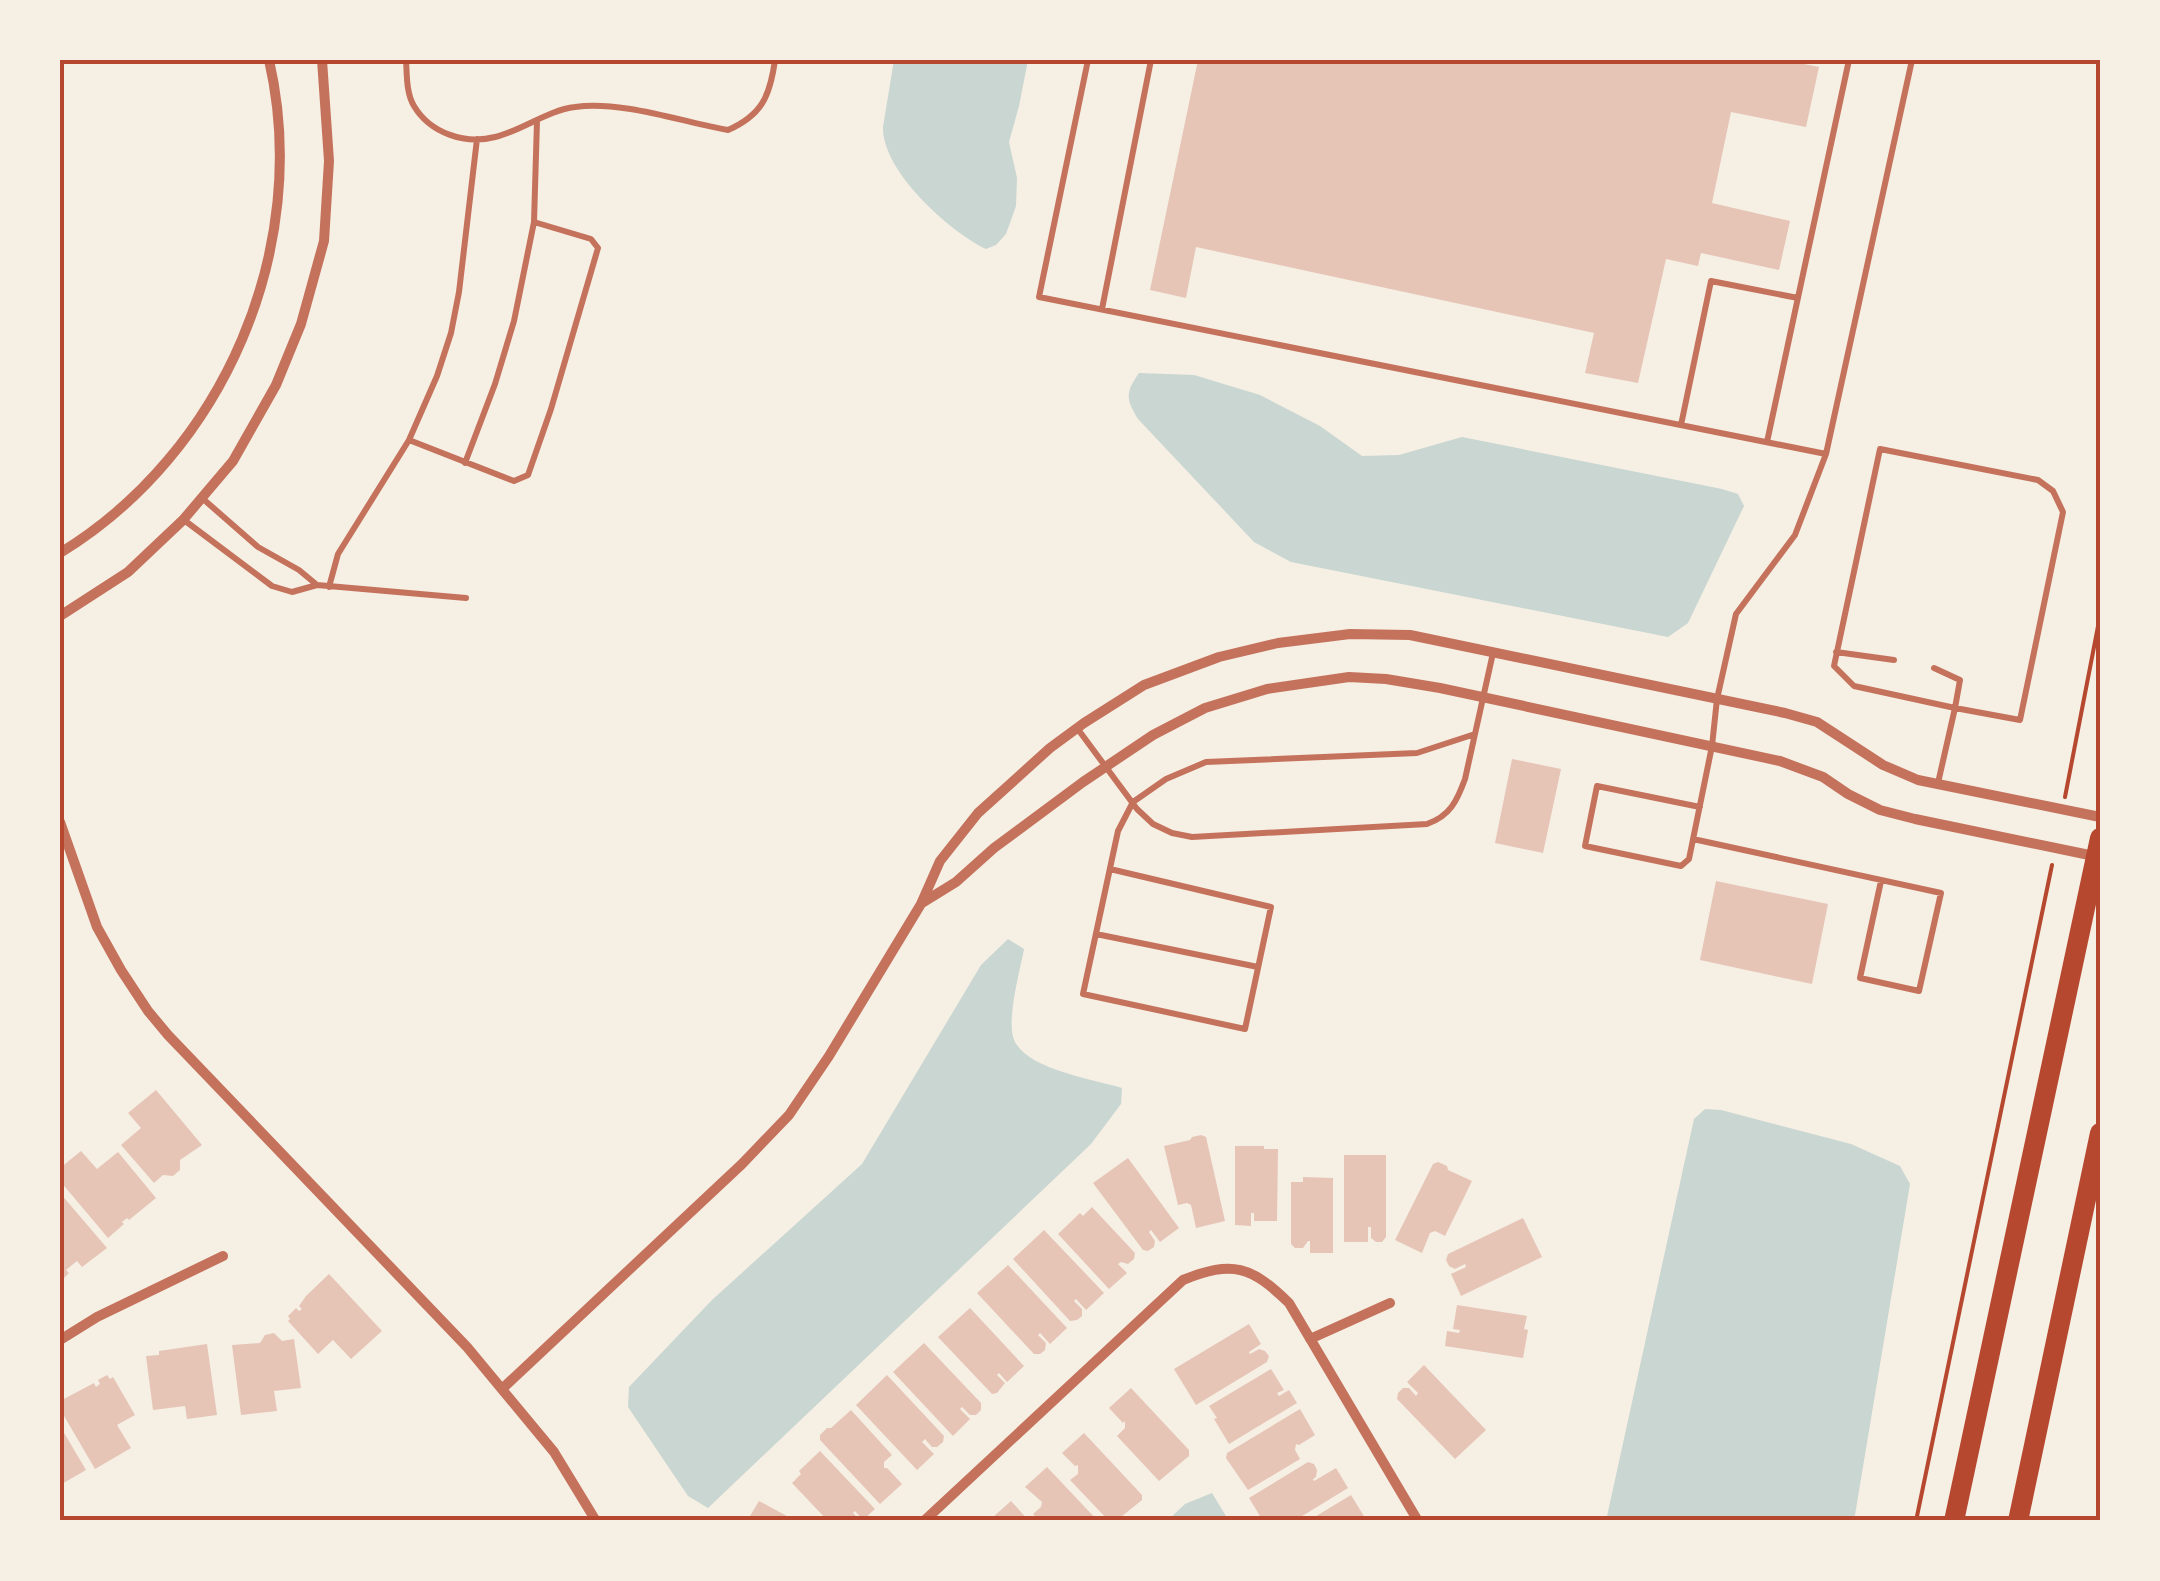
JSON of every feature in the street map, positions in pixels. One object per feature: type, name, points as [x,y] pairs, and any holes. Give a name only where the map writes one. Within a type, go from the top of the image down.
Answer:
[{"type":"main road","points":[[1954,1521],[2099,851]]},
{"type":"main road","points":[[2018,1521],[2100,1132]]},
{"type":"street","points":[[60,553],[86,537],[142,490],[194,428],[241,346],[269,264],[281,180],[278,98],[269,60]]},
{"type":"street","points":[[60,616],[128,572],[183,520],[233,461],[276,385],[301,324],[324,242],[329,161],[322,60]]},
{"type":"street","points":[[503,1388],[789,1115],[921,904],[940,861],[978,813],[1050,748],[1144,685],[1218,657],[1350,634],[1410,634],[1817,722],[1882,765],[1918,780],[2100,818]]},
{"type":"street","points":[[921,904],[956,882],[994,848],[1108,766],[1205,708],[1266,690],[1349,678],[1386,679],[1483,697],[1780,760],[1824,777],[1880,810],[2099,851]]},
{"type":"street","points":[[60,825],[97,927],[148,1011],[467,1347],[554,1452],[596,1521]]},
{"type":"street","points":[[60,1340],[97,1317],[223,1256]]},
{"type":"street","points":[[924,1521],[1184,1280],[1212,1268],[1241,1270],[1266,1281],[1288,1303],[1418,1521]]},
{"type":"street","points":[[1310,1340],[1390,1303]]},
{"type":"lane","points":[[406,60],[412,103],[427,123],[469,140],[494,138],[573,106],[610,107],[728,130],[745,122],[764,103],[775,60]]},
{"type":"lane","points":[[1088,60],[1039,297],[1826,454]]},
{"type":"lane","points":[[1102,310],[1151,60]]},
{"type":"lane","points":[[1767,442],[1849,60]]},
{"type":"lane","points":[[1700,807],[1597,786],[1585,846],[1680,866],[1689,859],[1700,807],[1712,746],[1717,700],[1736,614],[1795,535],[1826,454],[1912,60]]},
{"type":"lane","points":[[465,463],[514,321],[534,222],[537,121]]},
{"type":"lane","points":[[328,587],[338,554],[410,440],[437,376],[459,292],[478,139]]},
{"type":"lane","points":[[410,440],[514,481],[528,475],[552,409],[598,248],[591,238],[534,222]]},
{"type":"lane","points":[[1681,425],[1711,281],[1798,298]]},
{"type":"lane","points":[[1880,448],[2038,480],[2053,491],[2064,512],[2020,720],[1955,708],[1854,686],[1834,666],[1880,448]]},
{"type":"lane","points":[[202,498],[258,547],[299,570],[316,585]]},
{"type":"lane","points":[[183,520],[272,586],[292,592],[316,585],[466,598]]},
{"type":"lane","points":[[1078,728],[1133,802],[1153,824],[1172,833],[1192,837],[1427,824],[1450,812],[1458,799],[1493,652]]},
{"type":"lane","points":[[1836,652],[1894,660]]},
{"type":"lane","points":[[1934,668],[1960,680],[1938,784]]},
{"type":"lane","points":[[1110,869],[1271,908],[1245,1029],[1083,994],[1118,831],[1133,802],[1166,779],[1206,762],[1417,752],[1475,734]]},
{"type":"lane","points":[[1693,838],[1940,893],[1919,991],[1860,978],[1881,881]]},
{"type":"lane","points":[[1096,934],[1258,967]]},
{"type":"path","points":[[2065,796],[2100,616]]},
{"type":"path","points":[[1916,1521],[2050,878]]},
{"type":"shaded area","points":[[894,60],[1028,60],[1009,142],[1017,178],[1016,206],[1006,234],[996,245],[986,249],[954,229],[920,198],[893,162],[883,127]]},
{"type":"shaded area","points":[[1139,373],[1194,375],[1260,395],[1320,426],[1362,456],[1399,455],[1462,437],[1722,489],[1738,494],[1744,506],[1688,623],[1668,637],[1291,562],[1254,542],[1138,419],[1129,396]]},
{"type":"shaded area","points":[[1008,939],[1024,949],[1012,1010],[1015,1042],[1034,1060],[1122,1088],[1121,1104],[1091,1144],[708,1508],[688,1496],[628,1407],[629,1387],[712,1300],[862,1164],[981,965]]},
{"type":"shaded area","points":[[1705,1109],[1851,1144],[1900,1166],[1910,1184],[1854,1521],[1606,1521],[1694,1119]]},
{"type":"shaded area","points":[[1212,1493],[1229,1521],[1167,1521],[1185,1504]]},
{"type":"building","points":[[1198,60],[1784,60],[1819,67],[1806,127],[1731,112],[1712,203],[1790,221],[1779,270],[1701,253],[1698,266],[1666,259],[1638,383],[1585,373],[1594,333],[1196,247],[1186,298],[1150,290]]},
{"type":"building","points":[[1512,759],[1561,769],[1543,853],[1495,843]]},
{"type":"building","points":[[1716,881],[1828,904],[1812,984],[1700,960]]},
{"type":"building","points":[[156,1090],[202,1145],[180,1160],[180,1170],[173,1176],[163,1175],[154,1183],[121,1145],[141,1128],[128,1113]]},
{"type":"building","points":[[1201,1135],[1206,1137],[1225,1221],[1196,1228],[1191,1205],[1178,1205],[1164,1146]]},
{"type":"building","points":[[1235,1146],[1278,1149],[1277,1221],[1254,1221],[1251,1213],[1251,1226],[1235,1225]]},
{"type":"building","points":[[81,1151],[97,1169],[118,1152],[156,1198],[122,1222],[108,1238],[60,1181],[60,1168]]},
{"type":"building","points":[[1344,1155],[1386,1155],[1386,1237],[1382,1242],[1371,1238],[1368,1227],[1368,1242],[1344,1242]]},
{"type":"building","points":[[1128,1158],[1179,1228],[1160,1242],[1151,1230],[1155,1241],[1148,1251],[1143,1250],[1093,1183]]},
{"type":"building","points":[[1438,1162],[1472,1181],[1445,1236],[1430,1233],[1422,1253],[1395,1240],[1433,1164]]},
{"type":"building","points":[[1303,1177],[1333,1178],[1333,1253],[1310,1253],[1310,1241],[1303,1248],[1291,1244],[1291,1182],[1303,1182]]},
{"type":"building","points":[[60,1193],[107,1248],[82,1267],[77,1261],[60,1282]]},
{"type":"building","points":[[1092,1207],[1135,1253],[1128,1264],[1118,1264],[1127,1273],[1109,1289],[1058,1234]]},
{"type":"building","points":[[1523,1218],[1542,1257],[1461,1296],[1451,1274],[1466,1267],[1449,1266],[1448,1254]]},
{"type":"building","points":[[1044,1230],[1104,1293],[1086,1310],[1074,1301],[1082,1309],[1077,1320],[1070,1321],[1013,1259]]},
{"type":"building","points":[[1008,1265],[1067,1328],[1050,1344],[1040,1333],[1046,1343],[1040,1354],[1034,1354],[977,1293]]},
{"type":"building","points":[[329,1274],[382,1331],[351,1359],[333,1340],[318,1354],[288,1321],[288,1316],[296,1308],[302,1309],[299,1306],[306,1296]]},
{"type":"building","points":[[1457,1305],[1527,1316],[1523,1358],[1445,1346],[1447,1331],[1460,1330],[1453,1329]]},
{"type":"building","points":[[970,1308],[1024,1366],[1007,1382],[997,1375],[1005,1383],[997,1393],[992,1394],[938,1337]]},
{"type":"building","points":[[1249,1324],[1261,1344],[1249,1352],[1265,1351],[1269,1356],[1267,1362],[1196,1405],[1174,1369]]},
{"type":"building","points":[[274,1333],[282,1341],[294,1339],[301,1388],[274,1391],[277,1411],[241,1415],[232,1345],[260,1343],[265,1335]]},
{"type":"building","points":[[924,1343],[981,1403],[976,1415],[960,1409],[970,1419],[953,1436],[893,1372]]},
{"type":"building","points":[[207,1344],[217,1415],[187,1419],[185,1406],[153,1410],[146,1356]]},
{"type":"building","points":[[1424,1365],[1486,1430],[1455,1459],[1397,1399],[1403,1388],[1409,1388],[1416,1396],[1418,1393],[1407,1382]]},
{"type":"building","points":[[1271,1369],[1284,1390],[1277,1393],[1279,1396],[1289,1390],[1297,1403],[1229,1444],[1209,1406]]},
{"type":"building","points":[[107,1375],[113,1377],[135,1415],[117,1425],[131,1448],[95,1469],[60,1409],[60,1401],[94,1383],[96,1387],[100,1384],[98,1380]]},
{"type":"building","points":[[887,1375],[944,1436],[937,1447],[925,1439],[922,1442],[934,1454],[917,1470],[856,1405]]},
{"type":"building","points":[[1131,1388],[1189,1450],[1189,1456],[1159,1481],[1117,1436],[1125,1428],[1125,1421],[1109,1408]]},
{"type":"building","points":[[1300,1409],[1315,1435],[1296,1444],[1300,1459],[1248,1490],[1226,1458],[1227,1453]]},
{"type":"building","points":[[851,1410],[892,1455],[884,1462],[884,1468],[902,1484],[880,1504],[820,1440],[827,1428]]},
{"type":"building","points":[[60,1426],[86,1470],[60,1485]]},
{"type":"building","points":[[1084,1433],[1142,1495],[1142,1500],[1116,1521],[1109,1521],[1070,1480],[1078,1474],[1078,1465],[1062,1453]]},
{"type":"building","points":[[820,1451],[875,1509],[863,1520],[855,1511],[855,1521],[828,1521],[792,1483]]},
{"type":"building","points":[[1308,1462],[1317,1470],[1314,1481],[1336,1468],[1348,1488],[1294,1521],[1263,1521],[1249,1498]]},
{"type":"building","points":[[1047,1467],[1098,1521],[1040,1521],[1033,1514],[1042,1502],[1025,1487]]},
{"type":"building","points":[[1351,1495],[1367,1521],[1308,1521]]},
{"type":"building","points":[[759,1501],[796,1521],[747,1521]]},
{"type":"building","points":[[1011,1501],[1029,1521],[996,1521],[993,1517]]}]
